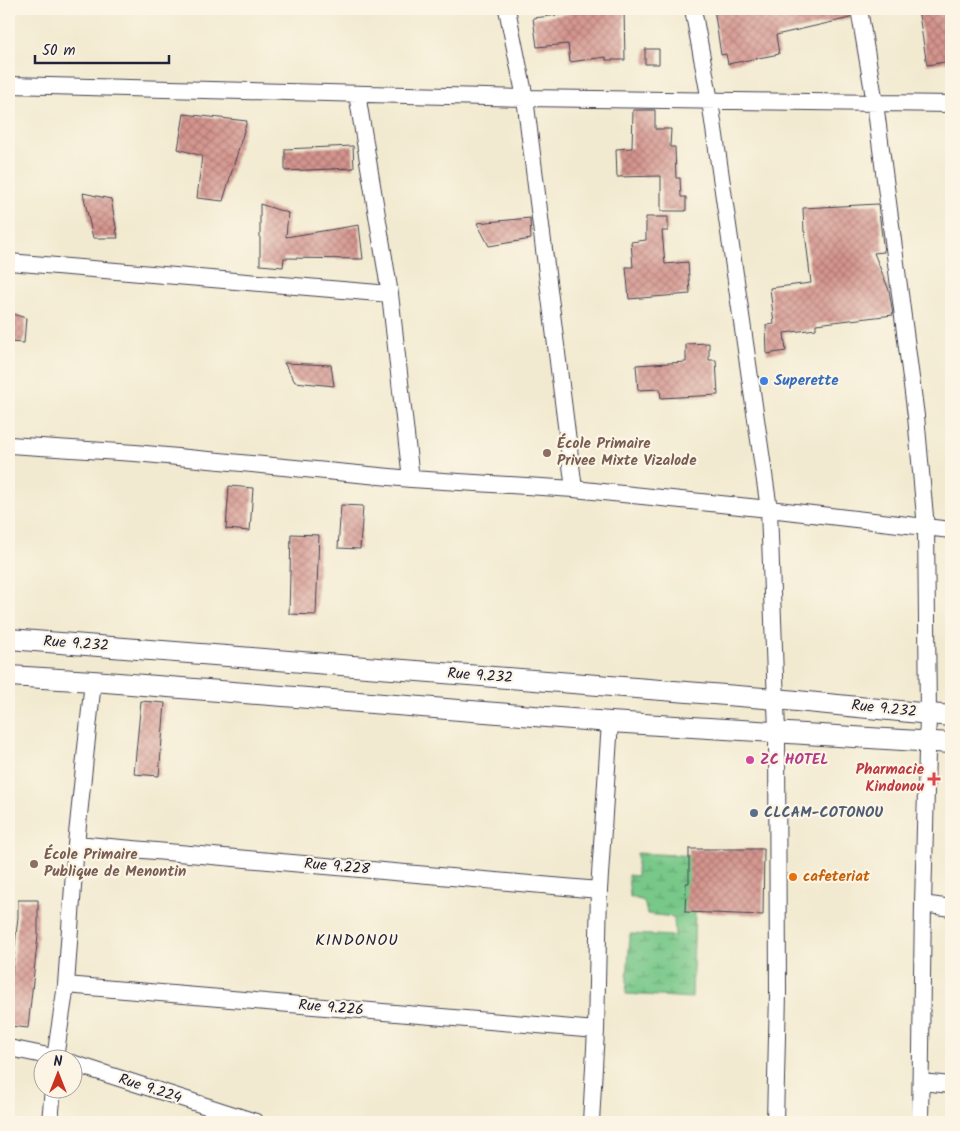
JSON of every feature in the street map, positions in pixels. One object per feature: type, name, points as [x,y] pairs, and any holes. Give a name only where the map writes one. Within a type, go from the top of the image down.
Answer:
[{"type":"street","points":[[507,9],[525,98],[574,489]]},
{"type":"street","points":[[693,9],[710,101],[769,509],[777,732],[778,993],[775,1122]]},
{"type":"street","points":[[859,9],[875,103],[916,416],[926,528],[928,714],[920,1122]]},
{"type":"street","points":[[9,85],[525,98],[951,104]]},
{"type":"street","points":[[358,94],[390,294],[411,479]]},
{"type":"street","points":[[9,262],[390,294]]},
{"type":"street","points":[[9,446],[135,453],[411,479],[574,489],[951,530]]},
{"type":"street","name":"Rue 9.232","points":[[9,639],[776,699],[951,716]]},
{"type":"street","name":"Rue 9.232","points":[[9,676],[610,722],[951,742]]},
{"type":"street","points":[[57,1048],[66,985],[76,844],[93,681]]},
{"type":"street","points":[[590,1122],[596,1030],[599,890],[610,722]]},
{"type":"street","name":"Rue 9.228","points":[[76,844],[599,890]]},
{"type":"street","points":[[923,904],[951,908]]},
{"type":"street","name":"Rue 9.226","points":[[66,985],[596,1030]]},
{"type":"street","points":[[9,1048],[32,1053]]},
{"type":"street","name":"Rue 9.224","points":[[82,1067],[231,1119],[256,1122]]},
{"type":"street","points":[[921,1082],[951,1085]]},
{"type":"street","points":[[50,1122],[52,1098]]},
{"type":"green space","points":[[637,853],[697,856],[692,998],[626,994],[630,934],[675,936],[674,917],[647,914],[644,901],[630,897],[628,875],[637,876]]},
{"type":"building","points":[[567,9],[624,9],[625,60],[606,60],[606,57],[570,62],[568,44],[537,47],[533,18],[568,14]]},
{"type":"building","points":[[714,9],[849,9],[850,18],[776,35],[779,54],[728,64],[726,54],[721,55]]},
{"type":"building","points":[[918,9],[951,9],[951,61],[927,65]]},
{"type":"building","points":[[645,49],[659,49],[659,64],[645,64]]},
{"type":"building","points":[[633,110],[655,110],[655,129],[671,129],[670,147],[675,147],[676,178],[680,178],[681,197],[686,197],[686,211],[661,211],[661,176],[617,177],[616,149],[632,148]]},
{"type":"building","points":[[184,114],[247,121],[223,201],[197,198],[202,156],[178,149]]},
{"type":"building","points":[[353,146],[354,168],[285,171],[285,149]]},
{"type":"building","points":[[83,193],[111,199],[118,238],[93,238]]},
{"type":"building","points":[[260,204],[288,213],[286,237],[359,225],[363,259],[284,258],[283,267],[260,265]]},
{"type":"building","points":[[878,204],[884,252],[874,253],[889,290],[893,315],[816,324],[816,329],[784,333],[786,351],[767,354],[766,325],[774,324],[770,288],[811,283],[804,232],[803,208]]},
{"type":"building","points":[[646,217],[668,217],[668,231],[662,231],[665,264],[688,262],[690,294],[629,299],[626,267],[633,267],[631,242],[646,240]]},
{"type":"building","points":[[530,218],[531,239],[489,246],[477,223]]},
{"type":"building","points":[[9,313],[26,318],[24,343],[9,342]]},
{"type":"building","points":[[709,343],[709,360],[716,360],[718,395],[661,398],[660,389],[638,390],[636,365],[686,362],[686,344]]},
{"type":"building","points":[[284,363],[331,365],[334,386],[295,382]]},
{"type":"building","points":[[229,486],[253,488],[250,531],[226,529]]},
{"type":"building","points":[[341,505],[363,506],[360,549],[338,548]]},
{"type":"building","points":[[291,534],[319,535],[316,615],[289,614]]},
{"type":"building","points":[[141,701],[165,703],[159,776],[134,774]]},
{"type":"building","points":[[689,849],[764,849],[763,915],[685,912],[686,883],[689,883]]},
{"type":"building","points":[[18,900],[38,900],[38,935],[28,1028],[9,1026],[9,1001],[18,917]]},
{"type":"place","name":"Superette","points":[[764,381]]},
{"type":"place","name":"École Primaire Privee Mixte Vizalode","points":[[547,453]]},
{"type":"place","name":"ZC HOTEL","points":[[750,760]]},
{"type":"place","name":"Pharmacie Kindonou","points":[[934,779]]},
{"type":"place","name":"CLCAM-COTONOU","points":[[754,813]]},
{"type":"place","name":"École Primaire Publique de Menontin","points":[[34,864]]},
{"type":"place","name":"cafeteriat","points":[[793,877]]},
{"type":"district","name":"KINDONOU","points":[[357,940]]}]
